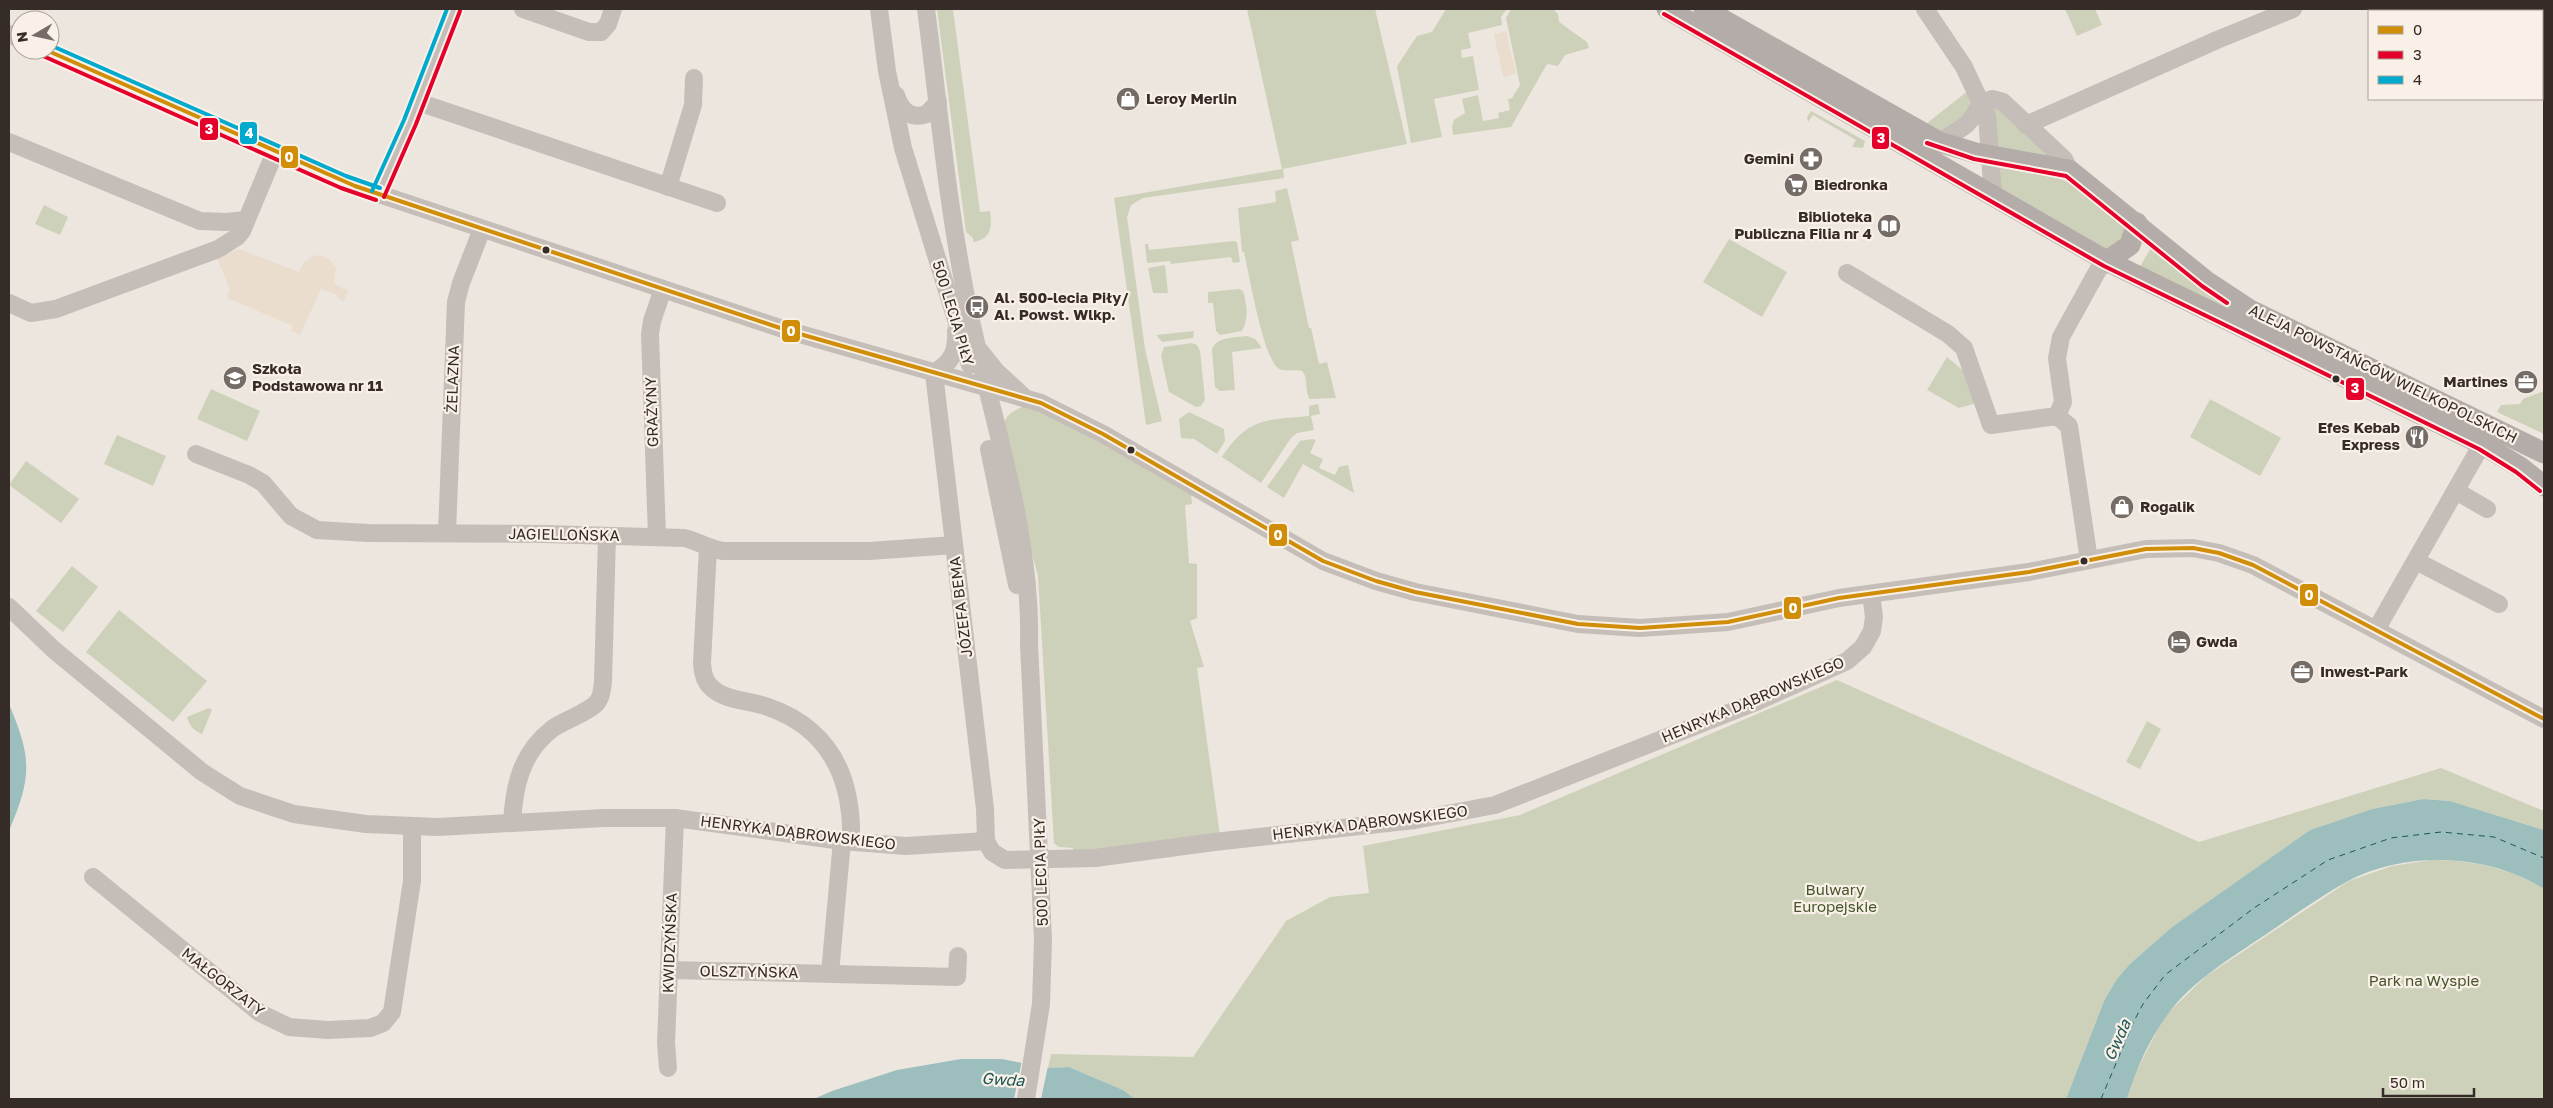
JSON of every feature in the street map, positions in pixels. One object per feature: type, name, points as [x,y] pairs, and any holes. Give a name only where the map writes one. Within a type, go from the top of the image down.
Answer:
[{"type":"main road","name":"ALEJA POWSTAŃCÓW WIELKOPOLSKICH","points":[[1667,9],[2107,261],[2482,444],[2520,467],[2544,486]]},
{"type":"main road","name":"ALEJA POWSTAŃCÓW WIELKOPOLSKICH","points":[[1704,9],[1939,142],[1990,156],[2069,170],[2137,223],[2206,281],[2250,310],[2544,453]]},
{"type":"main road","points":[[2107,261],[2130,245],[2137,223]]},
{"type":"street","points":[[378,194],[418,102],[454,9]]},
{"type":"street","points":[[523,9],[588,32],[600,32],[608,24],[613,9]]},
{"type":"street","name":"500 LECIA PIŁY","points":[[879,9],[887,71],[897,124],[910,176],[997,435],[1024,549],[1030,606],[1029,644],[1041,860],[1043,970],[1036,1041],[1026,1099]]},
{"type":"street","name":"500 LECIA PIŁY","points":[[926,9],[962,281],[976,346],[980,386],[1029,644]]},
{"type":"street","points":[[1925,9],[1959,57],[1987,116],[1993,196]]},
{"type":"street","points":[[2033,122],[2217,40],[2293,9]]},
{"type":"street","points":[[60,56],[275,152],[378,194],[801,335],[1050,407],[1103,434],[1323,561],[1376,581],[1415,592],[1578,624],[1621,628],[1728,622],[1806,604],[2029,572],[2166,547],[2193,548],[2219,552],[2253,565],[2544,719]]},
{"type":"street","name":"500 LECIA PIŁY","points":[[887,71],[900,105],[909,114],[918,116],[927,114],[938,102]]},
{"type":"street","points":[[668,187],[693,105],[694,78]]},
{"type":"street","points":[[1939,142],[1968,123],[1978,106],[1992,99],[2003,102],[2033,122],[2064,159],[2069,170]]},
{"type":"street","points":[[418,102],[717,203]]},
{"type":"street","points":[[9,142],[200,221],[226,222],[246,220]]},
{"type":"street","points":[[9,303],[31,313],[56,308],[218,250],[236,237],[246,220],[275,152]]},
{"type":"street","name":"ŻELAZNA","points":[[447,533],[456,302],[461,283],[482,229]]},
{"type":"street","points":[[2057,416],[2062,402],[2057,358],[2061,337],[2098,270],[2107,261]]},
{"type":"street","points":[[1846,274],[1948,334],[1964,348],[1991,425],[2057,416]]},
{"type":"street","name":"GRAŻYNY","points":[[657,537],[650,334],[652,321],[663,289]]},
{"type":"street","points":[[934,373],[950,361],[956,351],[956,332],[952,303]]},
{"type":"street","points":[[976,346],[996,371],[1027,399]]},
{"type":"street","name":"JÓZEFA BEMA","points":[[934,373],[986,841]]},
{"type":"street","points":[[997,435],[1005,408],[1014,402],[1027,399]]},
{"type":"street","points":[[2057,416],[2068,426],[2089,560]]},
{"type":"street","points":[[2376,630],[2482,444]]},
{"type":"street","name":"JAGIELLOŃSKA","points":[[196,454],[263,483],[291,516],[317,530],[657,537],[693,540],[708,548],[723,552],[849,552],[954,545]]},
{"type":"street","points":[[2456,491],[2487,509]]},
{"type":"street","points":[[512,823],[517,781],[522,767],[534,747],[552,730],[594,706],[600,698],[607,536]]},
{"type":"street","points":[[708,548],[702,663],[704,679],[719,693],[786,714],[802,724],[823,743],[837,764],[846,786],[850,804],[847,842],[830,973]]},
{"type":"street","points":[[2416,561],[2499,604]]},
{"type":"street","name":"HENRYKA DĄBROWSKIEGO","points":[[9,606],[54,650],[202,772],[228,790],[282,811],[343,822],[412,827],[675,818],[847,842],[906,846],[986,841],[992,852],[1000,858],[1041,860],[1095,858],[1224,841],[1414,820],[1495,804],[1756,702],[1847,661],[1863,647],[1872,631],[1874,617],[1871,594]]},
{"type":"street","name":"KWIDZYŃSKA","points":[[668,1068],[668,970],[675,818]]},
{"type":"street","name":"MAŁGORZATY","points":[[93,877],[260,1013],[275,1022],[289,1027],[328,1030],[370,1028],[383,1023],[392,1012],[397,990],[412,881],[412,827]]},
{"type":"street","name":"OLSZTYŃSKA","points":[[668,970],[958,976],[958,956]]},
{"type":"green space","points":[[937,9],[958,9],[953,10],[980,212],[990,211],[991,227],[987,235],[973,242],[973,238],[966,232]]},
{"type":"green space","points":[[1247,9],[1375,9],[1407,144],[1283,169],[1284,178],[1143,198],[1131,205],[1127,217],[1145,349],[1162,421],[1146,425],[1114,198],[1282,169]]},
{"type":"green space","points":[[1446,9],[1507,9],[1501,17],[1502,25],[1468,33],[1471,48],[1461,50],[1462,58],[1473,56],[1479,90],[1434,99],[1442,137],[1411,143],[1397,66],[1417,36],[1432,32]]},
{"type":"green space","points":[[1511,9],[1553,9],[1558,14],[1559,22],[1587,42],[1589,48],[1565,55],[1558,66],[1547,64],[1511,127],[1453,135],[1452,127],[1454,120],[1465,113],[1462,99],[1478,95],[1483,121],[1499,118],[1498,113],[1510,110],[1508,99],[1512,98],[1520,85],[1506,18]]},
{"type":"green space","points":[[2065,9],[2095,9],[2102,25],[2077,36]]},
{"type":"green space","points":[[1969,90],[1972,105],[1962,123],[1938,132],[1926,124]]},
{"type":"green space","points":[[1997,106],[2059,161],[1995,150],[1992,110]]},
{"type":"green space","points":[[1811,111],[1865,141],[1863,148],[1852,147],[1856,140],[1813,115],[1808,122],[1807,117]]},
{"type":"green space","points":[[1995,164],[2046,174],[2068,182],[2110,209],[2127,232],[2110,251],[2001,188]]},
{"type":"green space","points":[[1287,188],[1299,240],[1291,242],[1309,328],[1311,328],[1319,364],[1327,362],[1336,398],[1310,399],[1302,371],[1282,370],[1273,362],[1262,333],[1244,252],[1242,252],[1238,208],[1276,202],[1275,191]]},
{"type":"green space","points":[[44,205],[68,217],[60,235],[35,224]]},
{"type":"green space","points":[[1729,239],[1787,272],[1762,317],[1703,282]]},
{"type":"green space","points":[[1237,242],[1240,262],[1233,263],[1231,257],[1171,264],[1170,261],[1147,263],[1145,244],[1148,244],[1149,250]]},
{"type":"green space","points":[[2152,246],[2257,322],[2138,270]]},
{"type":"green space","points":[[1165,265],[1168,293],[1153,293],[1148,268]]},
{"type":"green space","points":[[1239,289],[1243,291],[1246,307],[1246,317],[1242,331],[1220,335],[1216,331],[1213,303],[1208,303],[1208,292]]},
{"type":"green space","points":[[1194,331],[1193,338],[1162,342],[1156,335]]},
{"type":"green space","points":[[1247,336],[1255,339],[1262,348],[1232,352],[1235,390],[1220,391],[1215,387],[1212,349],[1222,340]]},
{"type":"green space","points":[[1192,343],[1197,345],[1200,351],[1205,400],[1201,406],[1196,407],[1169,392],[1161,356],[1164,347]]},
{"type":"green space","points":[[1947,357],[1967,374],[1977,403],[1959,408],[1927,390]]},
{"type":"green space","points":[[211,389],[260,411],[247,441],[197,419]]},
{"type":"green space","points":[[2544,391],[2544,434],[2497,412],[2501,405],[2520,404],[2523,399]]},
{"type":"green space","points":[[2210,399],[2281,438],[2260,476],[2190,437]]},
{"type":"green space","points":[[1318,404],[1320,414],[1311,416],[1314,430],[1297,433],[1291,438],[1261,483],[1222,457],[1231,444],[1249,428],[1269,420],[1309,416],[1309,406]]},
{"type":"green space","points":[[1022,407],[1031,407],[1055,417],[1191,493],[1192,504],[1185,505],[1189,563],[1197,564],[1197,618],[1190,621],[1204,667],[1197,668],[1220,836],[1074,854],[1073,848],[1059,847],[1054,843],[1038,576],[1002,438],[1006,419],[1012,412]]},
{"type":"green space","points":[[1189,412],[1224,429],[1225,441],[1217,454],[1194,439],[1181,438],[1179,419]]},
{"type":"green space","points":[[117,435],[166,456],[153,486],[104,464]]},
{"type":"green space","points":[[1316,440],[1310,453],[1323,459],[1319,468],[1335,475],[1339,467],[1348,465],[1354,493],[1303,464],[1284,498],[1267,487],[1300,441]]},
{"type":"green space","points":[[26,461],[79,499],[61,523],[9,485]]},
{"type":"green space","points":[[72,566],[98,587],[63,632],[36,611]]},
{"type":"green space","points":[[119,610],[207,681],[173,722],[86,652]]},
{"type":"green space","name":"Bulwary Europejskie","points":[[1837,680],[2199,842],[2441,768],[2544,811],[2544,830],[2450,801],[2423,799],[2372,809],[2310,830],[2172,927],[2131,963],[2104,1001],[2066,1099],[1135,1099],[1123,1090],[1069,1067],[1048,1068],[1051,1054],[1193,1057],[1286,921],[1330,897],[1369,893],[1363,846],[1520,815]]},
{"type":"green space","points":[[209,708],[212,710],[202,734],[192,728],[187,717]]},
{"type":"green space","points":[[2147,721],[2161,729],[2140,769],[2126,762]]},
{"type":"green space","name":"Park na Wyspie","points":[[2431,860],[2446,860],[2490,867],[2518,876],[2544,889],[2544,1099],[2127,1099],[2134,1076],[2168,1013],[2206,976],[2349,881],[2392,866]]},
{"type":"shaded area","points":[[1506,31],[1516,74],[1503,77],[1494,34]]},
{"type":"shaded area","points":[[239,249],[299,272],[304,262],[313,256],[321,255],[329,259],[336,268],[334,284],[348,290],[344,301],[337,298],[338,295],[321,289],[300,335],[291,331],[293,326],[227,298],[230,290],[217,258]]},
{"type":"water","points":[[9,704],[22,739],[26,768],[22,796],[9,831]]},
{"type":"water","points":[[2423,799],[2450,801],[2544,830],[2544,889],[2522,877],[2498,869],[2473,863],[2447,860],[2395,864],[2371,871],[2348,881],[2316,900],[2226,961],[2189,991],[2168,1014],[2149,1044],[2127,1099],[2066,1099],[2104,1001],[2117,979],[2131,963],[2172,927],[2310,830],[2372,809]]},
{"type":"water","points":[[961,1059],[1002,1059],[1048,1068],[1069,1067],[1123,1090],[1135,1099],[814,1099],[832,1091],[897,1070]]},
{"type":"pier","points":[[1022,1060],[1048,1066],[1041,1099],[1014,1099]]},
{"type":"ferry route","points":[[2101,1099],[2134,1021],[2143,1004],[2165,975],[2254,908],[2328,860],[2391,838],[2441,832],[2494,837],[2544,858]]},
{"type":"transit line","name":"4","points":[[372,191],[404,120],[447,9]]},
{"type":"transit line","name":"3","points":[[384,197],[416,124],[460,11]]},
{"type":"transit line","name":"3","points":[[1664,14],[2104,266],[2479,449],[2516,472],[2540,491]]},
{"type":"transit line","name":"4","points":[[60,49],[346,176],[380,188]]},
{"type":"transit line","name":"0","points":[[60,56],[355,186],[786,330],[1041,403],[1103,434],[1323,561],[1376,581],[1415,592],[1578,624],[1640,628],[1728,622],[1839,598],[2029,572],[2146,549],[2193,548],[2219,553],[2253,565],[2544,719]]},
{"type":"transit line","name":"3","points":[[52,60],[341,188],[376,200]]},
{"type":"transit line","name":"3","points":[[1927,143],[1974,159],[2066,176],[2202,286],[2227,303]]},
{"type":"place","name":"Leroy Merlin","points":[[1128,99]]},
{"type":"place","name":"Gemini","points":[[1811,159]]},
{"type":"place","name":"Biedronka","points":[[1796,185]]},
{"type":"place","name":"Biblioteka Publiczna Filia nr 4","points":[[1889,226]]},
{"type":"place","name":"Al. 500-lecia Piły/ Al. Powst. Wlkp.","points":[[977,307]]},
{"type":"place","name":"Szkoła Podstawowa nr 11","points":[[235,378]]},
{"type":"place","name":"Martines","points":[[2526,382]]},
{"type":"place","name":"Efes Kebab Express","points":[[2417,437]]},
{"type":"place","name":"Rogalik","points":[[2122,507]]},
{"type":"place","name":"Gwda","points":[[2179,642]]},
{"type":"place","name":"Inwest-Park","points":[[2302,672]]}]
